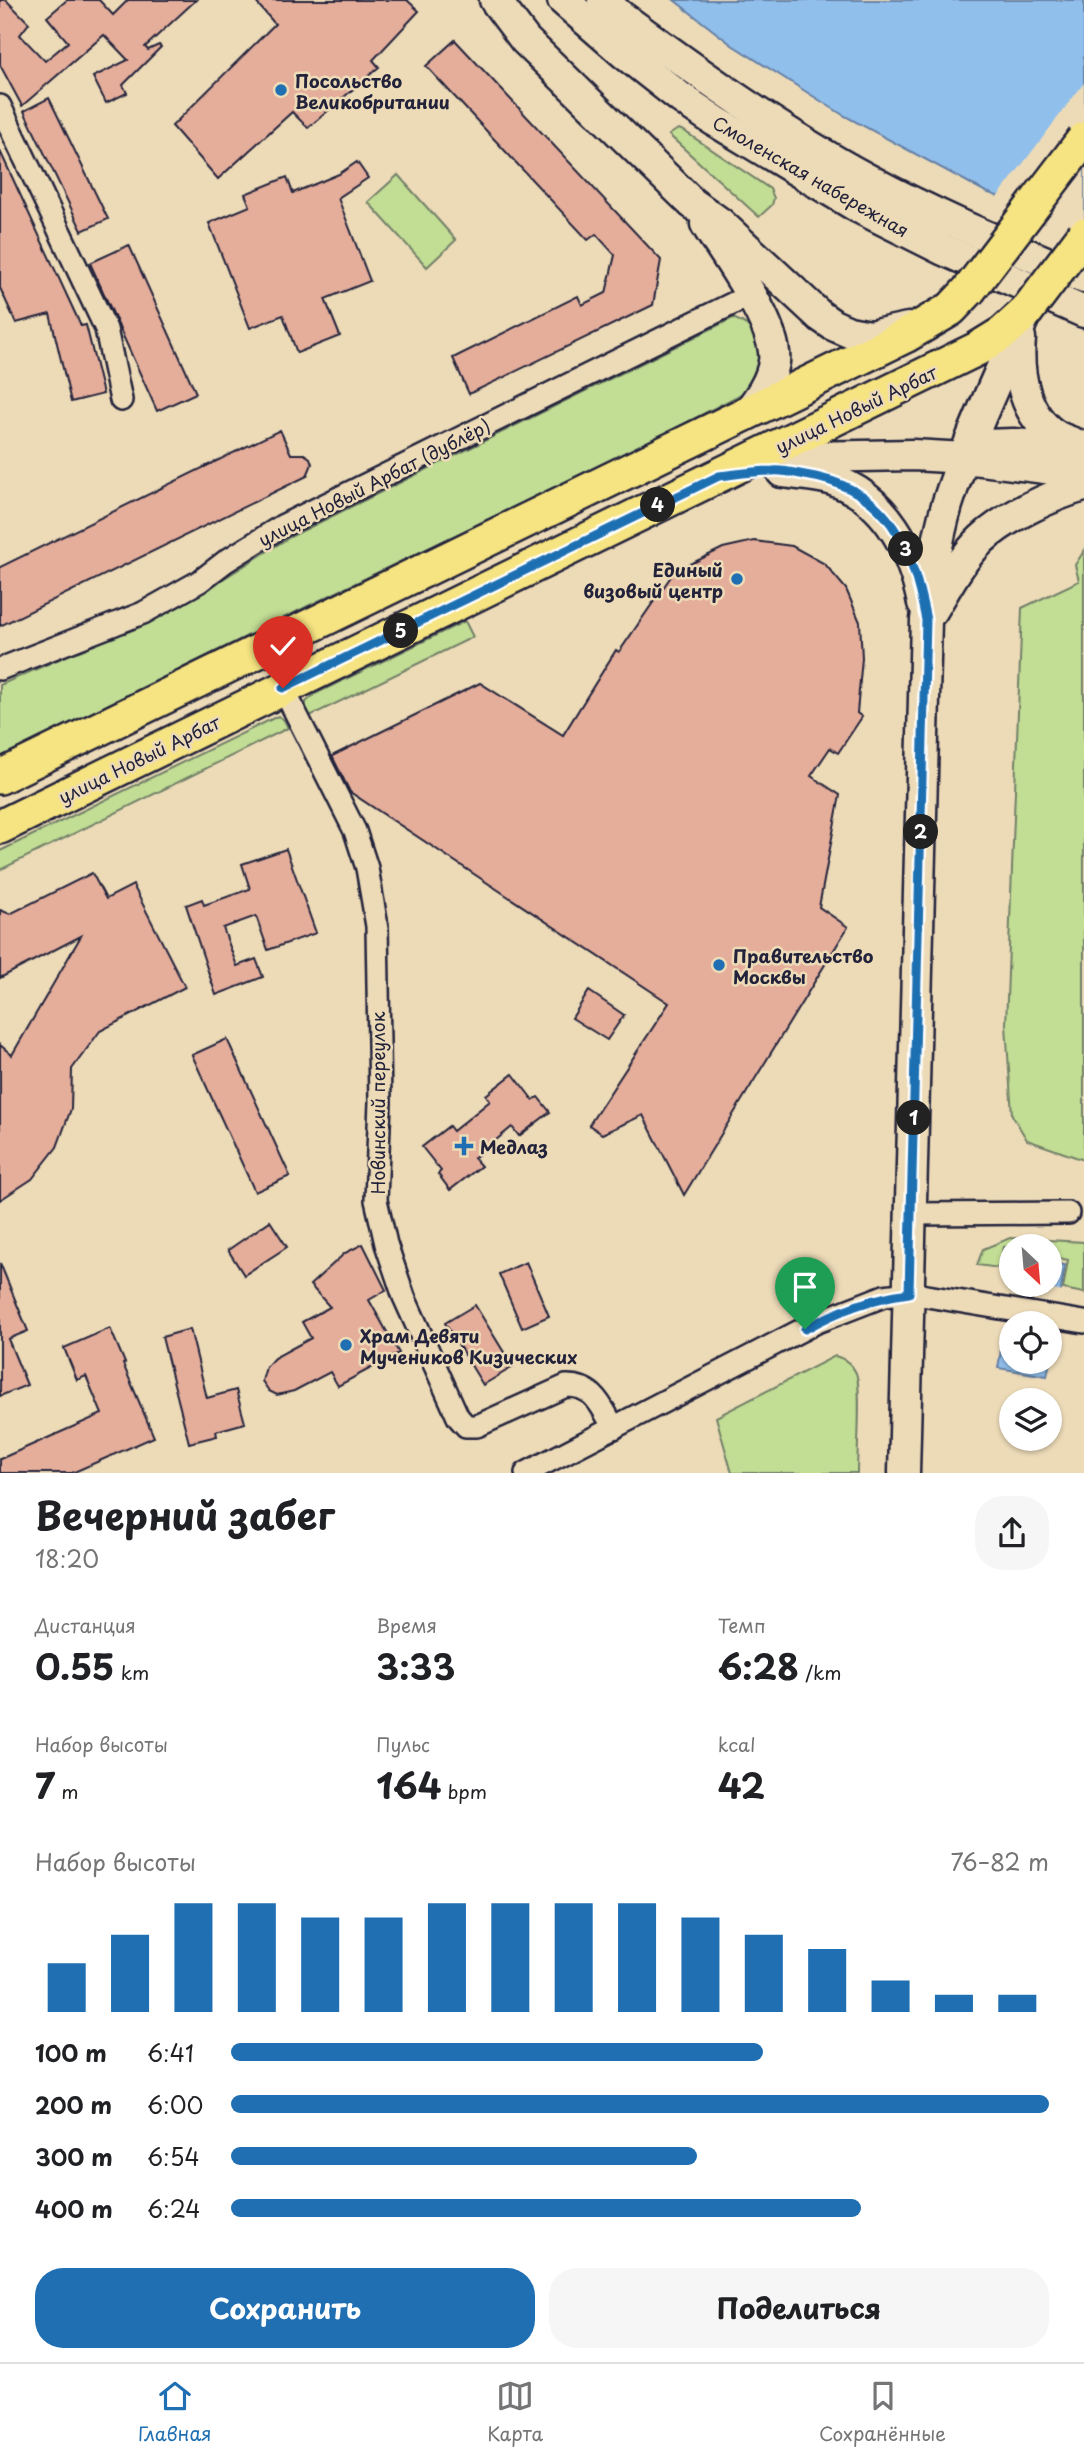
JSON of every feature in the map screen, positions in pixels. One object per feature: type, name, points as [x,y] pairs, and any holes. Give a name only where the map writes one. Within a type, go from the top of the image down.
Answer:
[{"type":"main road","name":"Смоленская набережная","points":[[563,0],[625,54],[715,121],[856,206],[944,250],[1084,312]]},
{"type":"main road","name":"Смоленская набережная","points":[[603,0],[730,96],[866,178],[961,226],[1084,278]]},
{"type":"main road","points":[[502,7],[525,40],[692,203],[720,223],[820,316],[849,332],[870,336],[890,334],[932,321]]},
{"type":"main road","points":[[0,778],[932,321],[951,309],[969,290],[1084,139]]},
{"type":"main road","points":[[692,203],[765,321],[774,349],[774,362],[763,392],[747,414]]},
{"type":"main road","name":"улица Новый Арбат","points":[[0,827],[977,349],[1003,333],[1026,312],[1084,235]]},
{"type":"main road","points":[[1026,312],[1019,359],[1020,378],[1026,396],[1034,414],[1057,436],[1084,449]]},
{"type":"main road","points":[[904,1473],[926,620],[935,554],[947,505],[1026,312]]},
{"type":"main road","points":[[966,454],[988,444],[1084,449]]},
{"type":"main road","points":[[755,458],[966,454],[1084,473]]},
{"type":"main road","points":[[719,476],[774,470],[828,478],[851,488],[875,506],[894,527],[917,575],[926,620]]},
{"type":"main road","points":[[926,620],[967,556],[984,538],[1031,508],[1084,486]]},
{"type":"street","points":[[0,106],[106,329],[121,400]]},
{"type":"street","name":"улица Новый Арбат (дублёр)","points":[[0,669],[143,613],[200,581],[226,561],[282,526],[750,295]]},
{"type":"street","name":"Новинский переулок","points":[[283,688],[355,831],[367,867],[377,926],[380,1102],[376,1200],[386,1244],[404,1297],[461,1422],[472,1427],[477,1426],[566,1386],[579,1386],[591,1393],[614,1428]]},
{"type":"street","points":[[911,1214],[1068,1213]]},
{"type":"street","points":[[526,1473],[817,1322],[884,1297],[909,1293],[1084,1322]]},
{"type":"green space","points":[[678,129],[770,189],[774,198],[772,205],[759,217],[669,135]]},
{"type":"green space","points":[[398,175],[456,240],[427,267],[368,202]]},
{"type":"green space","points":[[733,318],[749,326],[757,336],[761,349],[764,366],[747,391],[661,436],[0,758],[0,685],[178,607],[290,537]]},
{"type":"green space","points":[[1084,551],[1084,1160],[1027,1140],[1012,1115],[1006,1025],[1022,608],[1079,581],[1075,565]]},
{"type":"green space","points":[[465,621],[473,637],[310,716],[306,702],[315,694]]},
{"type":"green space","points":[[278,716],[288,728],[0,870],[0,851]]},
{"type":"green space","points":[[1062,1241],[1084,1242],[1084,1293],[1063,1289],[1068,1260],[1062,1259]]},
{"type":"green space","points":[[999,1242],[999,1268],[977,1265],[983,1249]]},
{"type":"green space","points":[[835,1356],[850,1364],[858,1381],[857,1473],[732,1473],[716,1417]]},
{"type":"water","points":[[674,0],[1084,0],[1084,227],[986,192],[843,115],[732,45]]},
{"type":"water","points":[[1010,1297],[1060,1297],[1058,1311],[1008,1311]]},
{"type":"pier","points":[[1084,83],[1084,231],[996,199]]},
{"type":"pier","points":[[1064,1292],[1061,1311],[1004,1311],[1006,1297],[1062,1297]]},
{"type":"building","points":[[0,0],[6,0],[29,23],[20,35],[45,61],[68,42],[47,17],[67,0],[99,0],[113,15],[128,0],[196,0],[145,47],[148,50],[159,45],[161,47],[123,85],[127,93],[106,103],[93,77],[128,60],[104,35],[22,106],[0,65]]},
{"type":"building","name":"Посольство Великобритании","points":[[254,0],[407,0],[419,11],[373,60],[379,67],[308,128],[292,112],[218,179],[172,126],[275,24]]},
{"type":"building","points":[[455,40],[661,260],[653,305],[469,394],[453,358],[578,296],[582,305],[606,293],[615,255],[596,234],[588,240],[426,66]]},
{"type":"building","points":[[49,98],[108,219],[82,231],[24,111]]},
{"type":"building","points":[[0,151],[81,326],[86,325],[103,394],[71,402],[50,314],[16,323],[0,288]]},
{"type":"building","points":[[357,162],[368,178],[338,198],[370,281],[325,299],[340,336],[297,353],[283,315],[250,328],[209,223],[250,206],[245,194],[287,177],[293,193],[339,174]]},
{"type":"building","points":[[129,245],[196,393],[157,411],[90,263]]},
{"type":"building","points":[[280,430],[291,454],[304,454],[310,458],[312,464],[307,476],[0,626],[0,567]]},
{"type":"building","points":[[754,541],[792,546],[825,564],[846,589],[860,622],[862,658],[857,713],[862,717],[838,753],[830,748],[811,776],[840,795],[819,907],[848,927],[684,1195],[643,1115],[602,1134],[589,1125],[669,1003],[350,792],[332,756],[480,683],[563,735],[616,650],[619,652],[674,572],[723,548]]},
{"type":"building","points":[[286,849],[316,933],[268,950],[256,916],[223,928],[237,966],[256,959],[263,977],[216,995],[186,905],[202,899],[204,905],[250,889],[242,864]]},
{"type":"building","points":[[92,873],[106,899],[133,885],[185,987],[100,1031],[72,1069],[71,1109],[57,1147],[32,1179],[0,1200],[0,1045],[12,1055],[81,936],[0,978],[0,910],[10,914]]},
{"type":"building","points":[[589,991],[624,1015],[607,1040],[572,1018]]},
{"type":"building","points":[[227,1039],[290,1176],[255,1192],[192,1055]]},
{"type":"building","points":[[513,1074],[533,1100],[538,1097],[550,1112],[519,1136],[512,1127],[474,1158],[481,1166],[450,1190],[438,1174],[441,1171],[422,1147],[449,1126],[453,1131],[490,1101],[486,1095]]},
{"type":"building","points":[[270,1221],[287,1247],[244,1275],[228,1250]]},
{"type":"building","name":"Храм Девяти Мучеников Кизических","points":[[363,1244],[386,1290],[369,1300],[399,1353],[338,1386],[330,1372],[294,1391],[277,1395],[269,1391],[262,1381],[266,1367],[274,1358],[311,1338],[302,1322],[330,1307],[310,1285],[345,1253]]},
{"type":"building","points":[[526,1262],[549,1316],[522,1328],[499,1274]]},
{"type":"building","points":[[0,1263],[28,1331],[8,1339],[27,1385],[0,1396]]},
{"type":"building","points":[[475,1305],[513,1367],[483,1385],[445,1323]]},
{"type":"building","points":[[110,1328],[154,1437],[72,1473],[0,1473],[0,1459],[102,1414],[86,1376],[77,1380],[64,1348]]},
{"type":"building","points":[[190,1329],[207,1398],[236,1390],[245,1423],[216,1431],[217,1436],[189,1443],[162,1337]]},
{"type":"place","name":"Посольство Великобритании","points":[[281,90]]},
{"type":"place","name":"Единый визовый центр","points":[[737,579]]},
{"type":"place","name":"Правительство Москвы","points":[[719,965]]},
{"type":"place","name":"Медлаз","points":[[464,1146]]},
{"type":"place","name":"Храм Девяти Мучеников Кизических","points":[[346,1345]]},
{"type":"route","points":[[283,688],[719,476],[774,470],[828,478],[851,488],[875,506],[894,527],[917,575],[926,620],[909,1293],[884,1297],[850,1308],[805,1329]]}]
